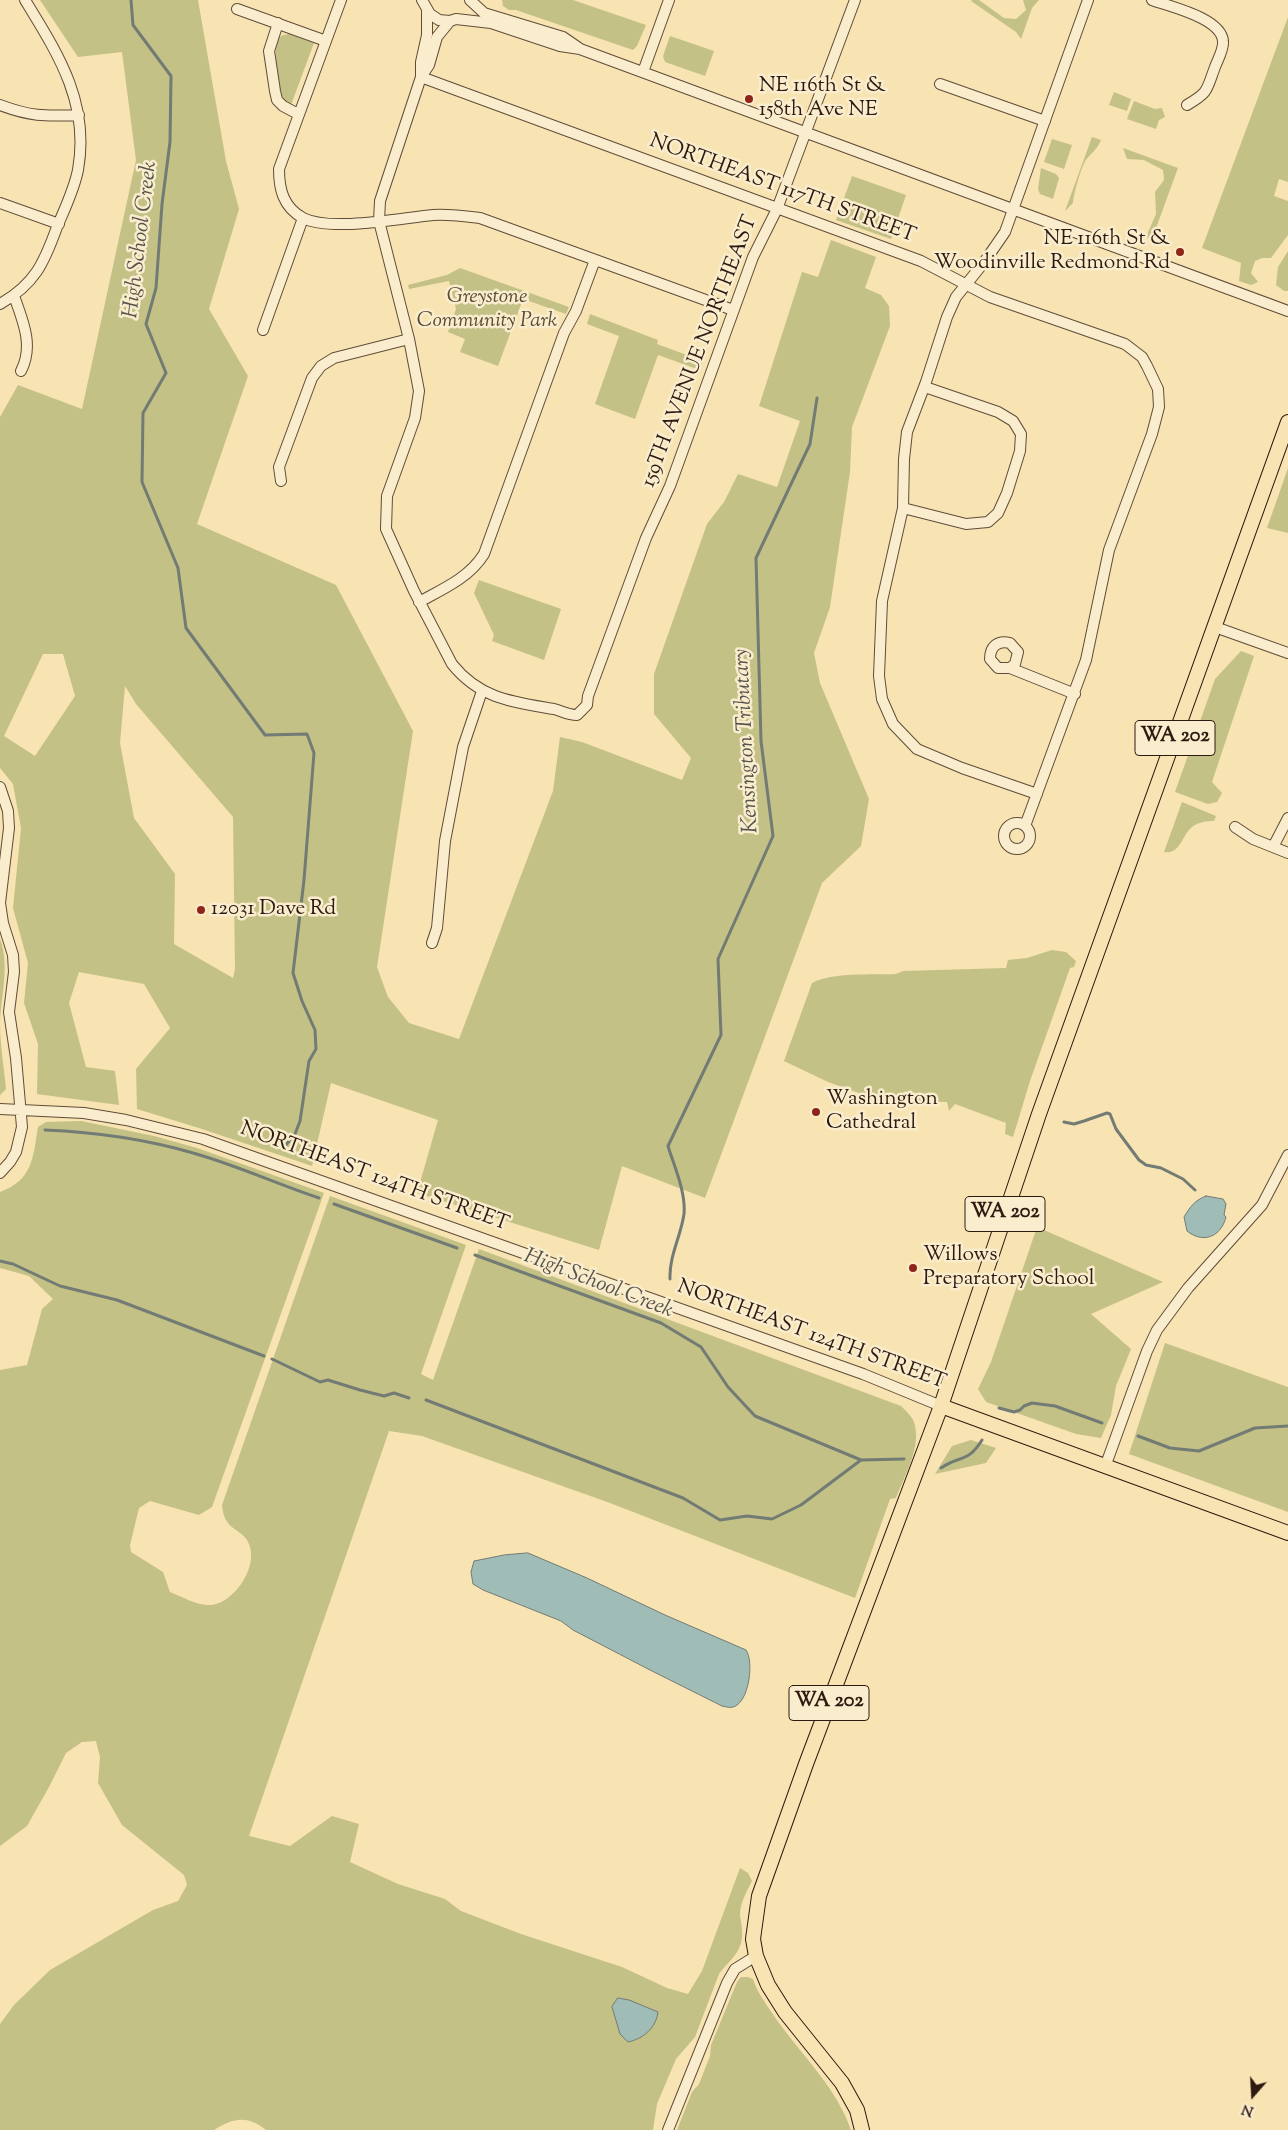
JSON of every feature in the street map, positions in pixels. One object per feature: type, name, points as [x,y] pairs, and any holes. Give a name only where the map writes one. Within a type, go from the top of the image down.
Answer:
[{"type":"main road","name":"WA 202","points":[[862,2130],[857,2110],[842,2083],[785,2012],[768,1985],[756,1956],[753,1939],[756,1913],[766,1873],[941,1406],[1039,1114],[1288,422]]},
{"type":"main road","name":"NORTHEAST 124TH STREET","points":[[941,1406],[1288,1533]]},
{"type":"street","points":[[0,304],[14,296],[37,273],[45,259],[73,187],[78,169],[80,148],[78,115],[74,92],[63,66],[25,0]]},
{"type":"street","points":[[341,0],[279,169],[279,186],[284,200],[303,218],[317,222],[379,221],[436,215],[480,218],[733,310]]},
{"type":"street","points":[[432,943],[437,928],[445,841],[463,747],[482,691],[460,674],[452,664],[420,602],[386,529],[387,496],[416,418],[419,391],[409,339],[379,221],[380,201],[421,77],[429,65],[437,37],[465,10],[469,0],[484,13],[563,37],[580,48],[643,72],[1288,311]]},
{"type":"street","points":[[643,72],[668,0]]},
{"type":"street","name":"159TH AVENUE NORTHEAST","points":[[482,691],[511,702],[577,715],[586,705],[591,686],[642,547],[670,486],[753,257],[777,209],[855,0]]},
{"type":"street","points":[[1036,794],[962,768],[917,749],[893,724],[882,699],[879,676],[882,601],[903,508],[904,459],[907,432],[924,387],[946,317],[964,285],[985,262],[1005,232],[1088,0]]},
{"type":"street","points":[[1152,0],[1206,20],[1221,33],[1223,47],[1205,94],[1187,105]]},
{"type":"street","points":[[425,3],[430,14],[439,20],[491,23],[560,46],[580,48]]},
{"type":"street","points":[[421,77],[421,62],[427,34],[425,3]]},
{"type":"street","points":[[237,9],[326,41]]},
{"type":"street","points":[[278,24],[269,51],[275,91],[277,100],[283,106],[298,114]]},
{"type":"street","name":"NORTHEAST 117TH STREET","points":[[421,77],[921,261],[990,297],[1125,344],[1142,357],[1158,390],[1159,407],[1152,434],[1109,550],[1094,629],[1075,694],[1025,826]]},
{"type":"street","points":[[940,84],[1044,122]]},
{"type":"street","points":[[0,105],[26,114],[40,116],[78,115]]},
{"type":"street","points":[[0,203],[58,224]]},
{"type":"street","points":[[263,330],[303,218]]},
{"type":"street","points":[[420,602],[455,583],[476,565],[484,554],[564,333],[576,311],[595,260]]},
{"type":"street","points":[[14,296],[24,322],[28,346],[26,361],[20,371]]},
{"type":"street","points":[[281,481],[279,467],[312,378],[321,366],[334,358],[409,339]]},
{"type":"street","points":[[903,508],[966,524],[976,525],[988,522],[998,513],[1007,493],[1020,451],[1022,434],[1013,420],[998,412],[924,387]]},
{"type":"street","points":[[1215,627],[1288,653]]},
{"type":"street","points":[[1010,668],[1075,694]]},
{"type":"street","points":[[0,787],[8,811],[9,828],[0,903],[3,922],[13,955],[14,972],[9,1012],[22,1127],[16,1152],[0,1173]]},
{"type":"street","points":[[1273,847],[1288,818]]},
{"type":"street","points":[[1235,827],[1253,840],[1288,853]]},
{"type":"street","name":"NORTHEAST 124TH STREET","points":[[0,1109],[84,1112],[115,1117],[202,1139],[835,1364],[941,1406]]},
{"type":"street","points":[[1105,1467],[1147,1351],[1157,1330],[1169,1311],[1188,1288],[1262,1205],[1288,1156]]},
{"type":"street","points":[[668,2130],[727,1983],[735,1969],[756,1956]]},
{"type":"green space","points":[[40,0],[198,0],[226,161],[239,209],[209,309],[248,376],[197,524],[336,585],[413,731],[377,967],[388,997],[409,1023],[459,1039],[553,791],[560,737],[582,742],[682,780],[691,758],[654,714],[654,674],[707,524],[724,502],[738,474],[777,487],[800,421],[759,406],[802,272],[818,277],[831,240],[876,257],[865,288],[881,295],[889,306],[890,326],[852,427],[850,472],[830,607],[814,653],[820,683],[869,799],[861,846],[822,883],[705,1198],[622,1166],[599,1250],[417,1193],[438,1120],[331,1083],[312,1166],[137,1109],[136,1069],[170,1028],[144,984],[79,972],[69,1003],[86,1067],[115,1071],[119,1105],[37,1094],[38,1044],[24,1003],[28,963],[13,908],[21,828],[13,784],[0,768],[0,417],[18,385],[82,409],[136,160],[122,52],[78,57]],"holes":[[[43,654],[63,654],[75,696],[35,756],[4,736]],[[125,686],[136,704],[233,817],[235,969],[233,978],[174,944],[175,874],[134,818],[120,743]]]},
{"type":"green space","points":[[502,0],[573,0],[646,25],[637,46],[633,50],[516,10],[509,10],[503,6]]},
{"type":"green space","points":[[972,0],[979,0],[1004,18],[1016,19],[1026,10],[1023,0],[1039,0],[1032,8],[1021,39],[1016,32]]},
{"type":"green space","points":[[1288,17],[1288,182],[1279,179],[1274,196],[1288,201],[1288,235],[1271,258],[1262,258],[1255,261],[1251,273],[1258,282],[1251,285],[1239,281],[1241,263],[1202,248]]},
{"type":"green space","points":[[290,34],[314,43],[291,105],[285,101],[281,94],[275,64],[278,38]]},
{"type":"green space","points":[[670,36],[714,51],[705,76],[665,62],[663,56]]},
{"type":"green space","points":[[1114,92],[1131,99],[1127,111],[1109,105]]},
{"type":"green space","points":[[1134,101],[1155,109],[1162,108],[1165,117],[1159,120],[1156,129],[1127,119]]},
{"type":"green space","points":[[1092,137],[1101,140],[1084,163],[1073,203],[1065,211]]},
{"type":"green space","points":[[1052,139],[1072,145],[1064,169],[1044,162]]},
{"type":"green space","points":[[1123,148],[1178,168],[1152,239],[1146,237],[1156,214],[1155,192],[1164,180],[1163,170],[1144,160],[1127,159]]},
{"type":"green space","points":[[1041,168],[1056,174],[1059,178],[1053,199],[1040,194],[1038,189]]},
{"type":"green space","points":[[852,176],[906,195],[891,239],[836,220]]},
{"type":"green space","points":[[1288,251],[1288,291],[1284,291],[1276,285],[1278,267]]},
{"type":"green space","name":"Greystone Community Park","points":[[460,268],[569,307],[566,314],[523,299],[498,366],[460,352],[465,339],[448,332],[456,309],[449,281],[409,289],[408,285],[447,275]]},
{"type":"green space","name":"Greystone Community Park","points":[[590,314],[658,340],[657,344],[703,361],[700,370],[658,355],[635,419],[595,404],[619,336],[587,324]]},
{"type":"green space","points":[[1288,468],[1288,533],[1267,528]]},
{"type":"green space","points":[[479,580],[561,609],[544,660],[492,641],[494,635],[474,593]]},
{"type":"green space","points":[[1241,651],[1254,656],[1212,782],[1222,793],[1217,802],[1208,804],[1175,792],[1215,679]]},
{"type":"green space","points":[[1182,802],[1216,816],[1214,821],[1194,825],[1177,848],[1164,852]]},
{"type":"green space","points":[[0,939],[5,970],[0,1023]]},
{"type":"green space","points":[[1052,950],[1066,952],[1076,961],[1074,967],[1070,968],[1030,1081],[1013,1137],[1005,1134],[1006,1123],[955,1104],[949,1111],[947,1102],[887,1101],[878,1107],[861,1101],[862,1094],[828,1082],[784,1061],[812,983],[820,979],[865,974],[896,974],[903,971],[1006,968],[1008,960],[1027,958]]},
{"type":"green space","points":[[0,1023],[6,1089],[0,1095]]},
{"type":"green space","points":[[81,1121],[154,1136],[197,1148],[324,1193],[212,1507],[199,1515],[150,1501],[139,1508],[130,1545],[131,1552],[163,1572],[170,1592],[194,1602],[207,1605],[225,1600],[240,1585],[250,1566],[250,1547],[247,1540],[226,1521],[222,1505],[330,1196],[466,1245],[421,1374],[433,1380],[479,1249],[901,1406],[913,1420],[916,1431],[914,1451],[896,1498],[890,1499],[855,1598],[610,1503],[422,1436],[389,1431],[249,1836],[290,1846],[332,1816],[359,1824],[350,1862],[398,1884],[445,1899],[461,1911],[521,1934],[622,1967],[667,1988],[688,1994],[702,1971],[740,1868],[748,1873],[752,1881],[740,1911],[741,1944],[719,1974],[695,2037],[676,2059],[657,2104],[653,2130],[266,2130],[253,2122],[240,2120],[227,2123],[214,2130],[0,2130],[0,2024],[14,2005],[50,1970],[153,1910],[178,1901],[187,1885],[184,1875],[122,1825],[98,1783],[100,1757],[96,1741],[82,1742],[66,1753],[27,1826],[0,1846],[0,1370],[27,1365],[42,1309],[53,1299],[29,1276],[0,1268],[0,1192],[11,1187],[25,1174],[35,1148],[38,1127],[46,1122]]},
{"type":"green space","points":[[1037,1227],[1163,1282],[1091,1314],[1131,1349],[1116,1386],[1111,1415],[1101,1438],[1076,1434],[986,1402],[978,1389],[991,1362]]},
{"type":"green space","points":[[1165,1343],[1288,1387],[1288,1512],[1129,1454]]},
{"type":"green space","points":[[971,1440],[996,1448],[986,1463],[935,1474],[952,1446]]},
{"type":"green space","points":[[741,1977],[753,1979],[759,1993],[772,2013],[836,2098],[851,2130],[677,2130],[692,2092],[699,2084],[710,2056],[711,2045],[737,1982]]},
{"type":"water","points":[[1206,1196],[1223,1199],[1226,1204],[1224,1215],[1226,1217],[1224,1224],[1216,1234],[1205,1238],[1193,1235],[1187,1231],[1184,1217],[1193,1204]]},
{"type":"water","points":[[528,1553],[746,1650],[750,1671],[745,1695],[741,1701],[733,1707],[722,1706],[573,1630],[561,1621],[483,1590],[473,1584],[471,1572],[474,1561],[504,1555]]},
{"type":"water","points":[[618,1998],[629,2000],[658,2012],[652,2028],[634,2041],[628,2042],[620,2034],[612,2007]]},
{"type":"waterway","name":"High School Creek","points":[[131,0],[133,25],[171,76],[170,142],[162,204],[156,288],[146,324],[166,373],[143,413],[142,482],[178,568],[186,628],[265,735],[307,734],[314,753],[304,880],[293,973],[302,1001],[315,1030],[316,1049],[309,1061],[300,1121],[295,1134],[284,1147]]},
{"type":"waterway","name":"Kensington Tributary","points":[[670,1279],[671,1262],[684,1214],[684,1206],[681,1188],[668,1146],[721,1035],[718,959],[773,836],[761,741],[756,558],[810,444],[817,398]]},
{"type":"waterway","points":[[1064,1122],[1074,1124],[1107,1113],[1110,1114],[1116,1129],[1139,1160],[1146,1165],[1161,1168],[1183,1179],[1195,1190]]},
{"type":"waterway","points":[[45,1130],[119,1137],[175,1148],[225,1163],[319,1198]]},
{"type":"waterway","name":"High School Creek","points":[[334,1204],[457,1248]]},
{"type":"waterway","name":"High School Creek","points":[[475,1255],[661,1323],[701,1347],[728,1387],[755,1416],[861,1460],[904,1459]]},
{"type":"waterway","points":[[0,1261],[13,1264],[60,1286],[117,1300],[264,1356]]},
{"type":"waterway","points":[[272,1359],[320,1382],[328,1380],[384,1396],[394,1393],[409,1398]]},
{"type":"waterway","points":[[426,1400],[683,1498],[720,1520],[747,1516],[772,1519],[801,1505],[861,1460]]},
{"type":"waterway","name":"High School Creek","points":[[999,1408],[1014,1412],[1032,1403],[1055,1406],[1102,1423]]},
{"type":"waterway","name":"High School Creek","points":[[1138,1436],[1170,1448],[1199,1451],[1255,1428],[1288,1426]]},
{"type":"waterway","name":"High School Creek","points":[[941,1468],[968,1456],[982,1440]]},
{"type":"place","name":"NE 116th St & 158th Ave NE","points":[[749,99]]},
{"type":"place","name":"NE 116th St & Woodinville Redmond Rd","points":[[1180,252]]},
{"type":"place","name":"12031 Dave Rd","points":[[201,910]]},
{"type":"place","name":"Washington Cathedral","points":[[816,1112]]},
{"type":"place","name":"Willows Preparatory School","points":[[913,1268]]}]
